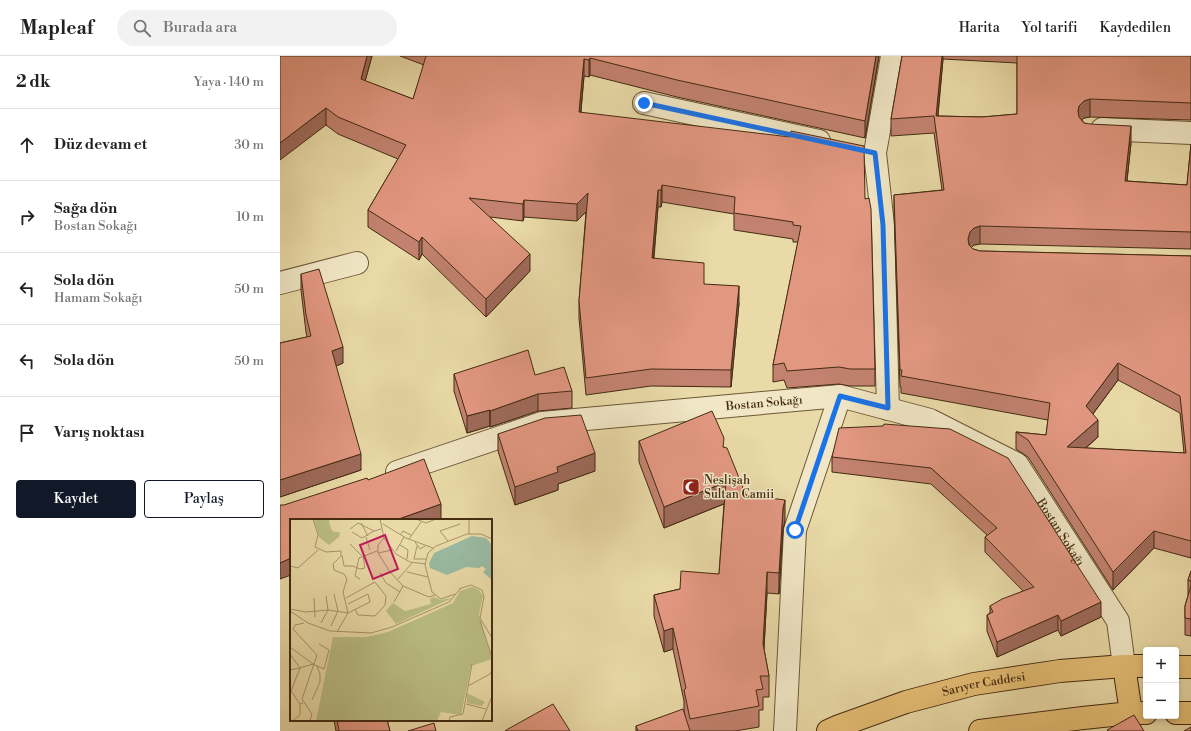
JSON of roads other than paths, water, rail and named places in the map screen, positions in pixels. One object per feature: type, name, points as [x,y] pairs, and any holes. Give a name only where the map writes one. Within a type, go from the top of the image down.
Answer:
[{"type":"main road","points":[[980,731],[1138,713],[1124,666]]},
{"type":"main road","name":"Sarıyer Caddesi","points":[[828,731],[906,702],[974,684],[1060,671],[1143,666]]},
{"type":"main road","points":[[1179,667],[1191,667]]},
{"type":"main road","points":[[1179,713],[1191,713]]},
{"type":"street","points":[[888,408],[883,225],[875,153],[892,56]]},
{"type":"street","points":[[644,103],[875,153]]},
{"type":"street","points":[[1090,129],[1191,133]]},
{"type":"street","points":[[280,283],[357,264]]},
{"type":"street","points":[[785,731],[795,530],[840,396]]},
{"type":"street","name":"Bostan Sokağı","points":[[378,478],[542,423],[840,396],[888,408],[930,420],[1017,464],[1118,621],[1124,666]]},
{"type":"place","name":"Neslişah Sultan Camii","points":[[691,487]]}]
